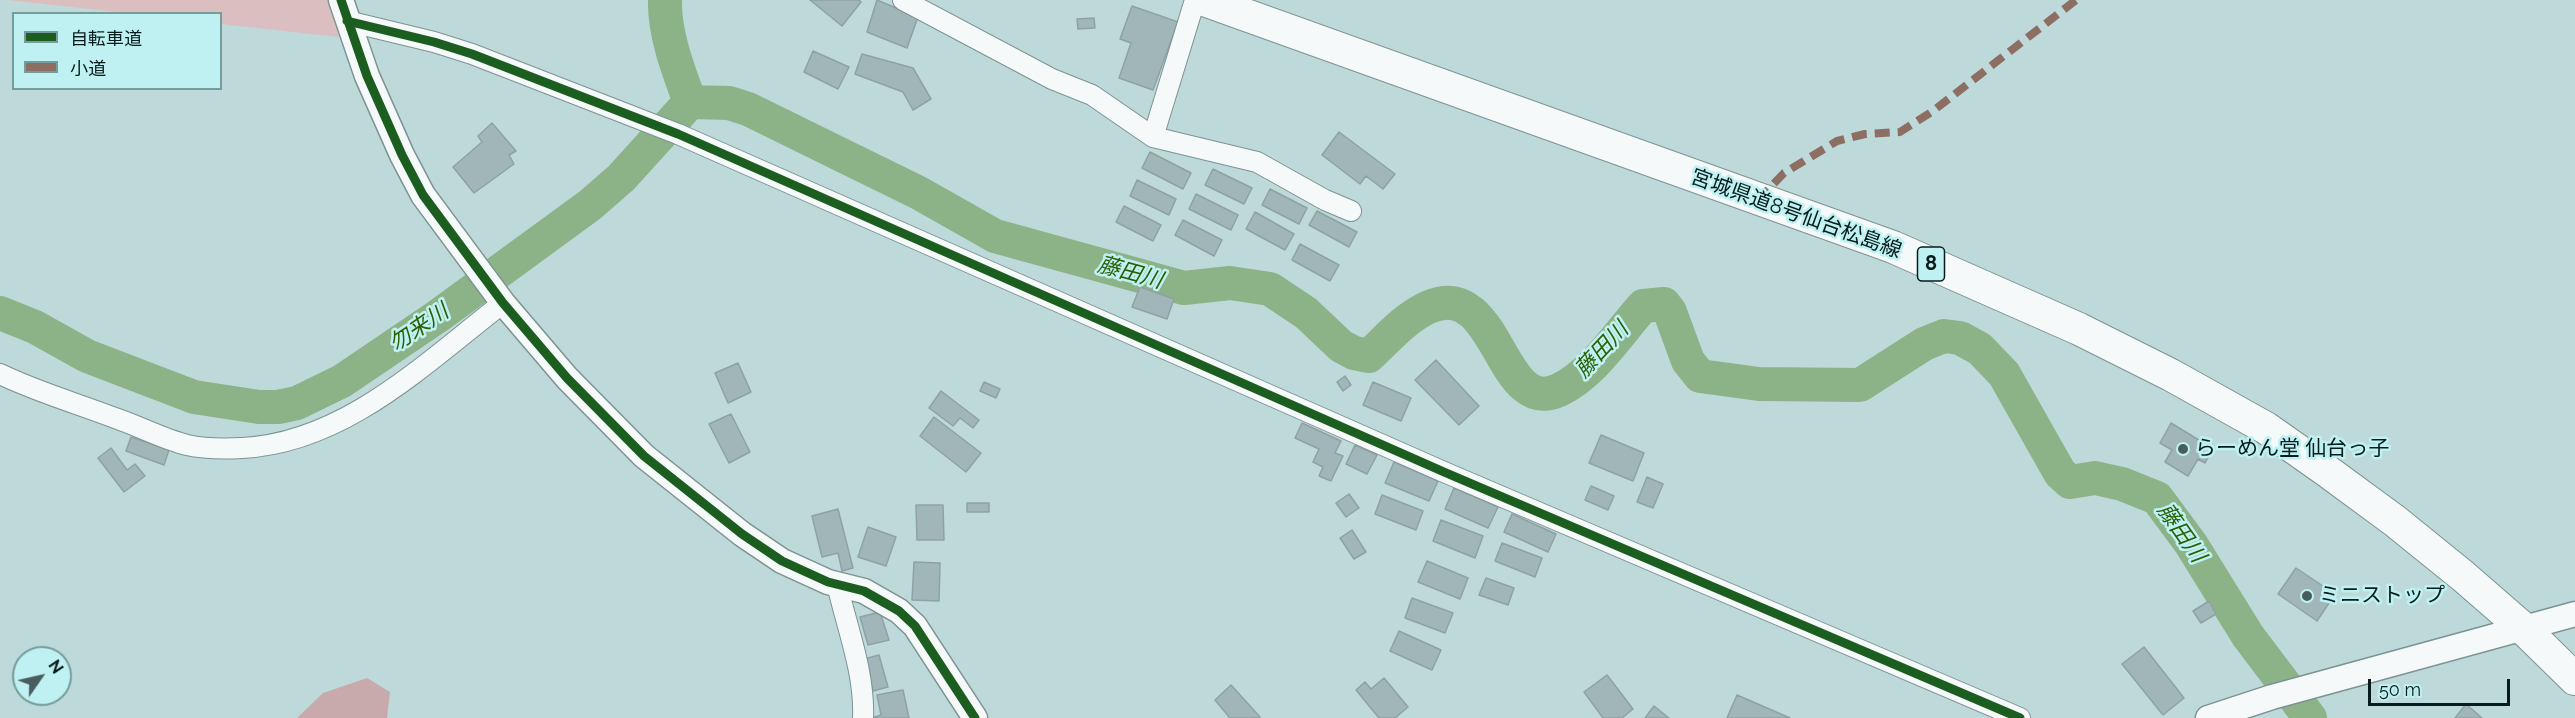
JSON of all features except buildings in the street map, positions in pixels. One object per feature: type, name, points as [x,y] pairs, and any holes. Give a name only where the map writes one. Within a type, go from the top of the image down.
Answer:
[{"type":"main road","name":"宮城県道8号仙台松島線","points":[[1204,0],[1893,247],[2079,329],[2171,375],[2266,428],[2395,521],[2524,629],[2575,679]]},
{"type":"street","points":[[903,0],[1052,79],[1092,95],[1153,137],[1257,162],[1324,200],[1351,211]]},
{"type":"street","points":[[1153,137],[1195,0]]},
{"type":"street","points":[[344,10],[472,54],[678,134],[1444,472],[2020,718]]},
{"type":"street","points":[[344,10],[367,76],[402,155],[423,195],[503,303],[567,378],[644,456],[742,534],[782,561],[837,584],[864,591],[899,611],[915,626],[975,718]]},
{"type":"street","points":[[0,374],[32,390],[188,445],[223,449],[268,447],[304,437],[344,421],[400,382],[503,303]]},
{"type":"street","points":[[837,584],[856,656],[864,704],[863,718]]},
{"type":"street","points":[[2208,718],[2272,697],[2575,614]]},
{"type":"shaded area","points":[[7,0],[330,0],[338,23],[338,37],[222,24],[222,12],[117,12]]},
{"type":"shaded area","points":[[367,678],[390,692],[387,718],[297,718],[323,693]]},
{"type":"waterway","name":"勿来川","points":[[665,0],[669,38],[690,102]]},
{"type":"waterway","name":"藤田川","points":[[690,102],[729,103],[748,109],[919,193],[995,236],[1184,288],[1230,283],[1270,289],[1306,313],[1341,346],[1354,353],[1369,356],[1412,316],[1429,307],[1452,303],[1471,311],[1485,327],[1523,385],[1539,393],[1559,390],[1583,374],[1643,306],[1664,304],[1670,312],[1688,361],[1700,376],[1759,384],[1860,385],[1924,344],[1944,336],[1960,338],[1980,349],[2004,374],[2060,473],[2070,482],[2095,478],[2122,484],[2157,498],[2191,544],[2248,636],[2310,718]]},
{"type":"waterway","name":"勿来川","points":[[0,313],[35,327],[87,356],[194,397],[259,407],[278,407],[297,403],[342,381],[438,316],[590,205],[621,178],[690,102]]},
{"type":"marked path","points":[[1758,200],[1784,173],[1837,141],[1865,134],[1900,132],[1933,111],[2076,0]]},
{"type":"cycle path","points":[[341,0],[367,76],[402,155],[423,195],[503,303],[567,378],[644,456],[742,534],[782,561],[828,582],[864,591],[899,611],[915,626],[975,718]]},
{"type":"cycle path","points":[[347,21],[434,42],[472,54],[678,134],[1444,472],[2020,718]]},
{"type":"place","name":"らーめん堂 仙台っ子","points":[[2183,449]]},
{"type":"place","name":"ミニストップ","points":[[2307,596]]}]
